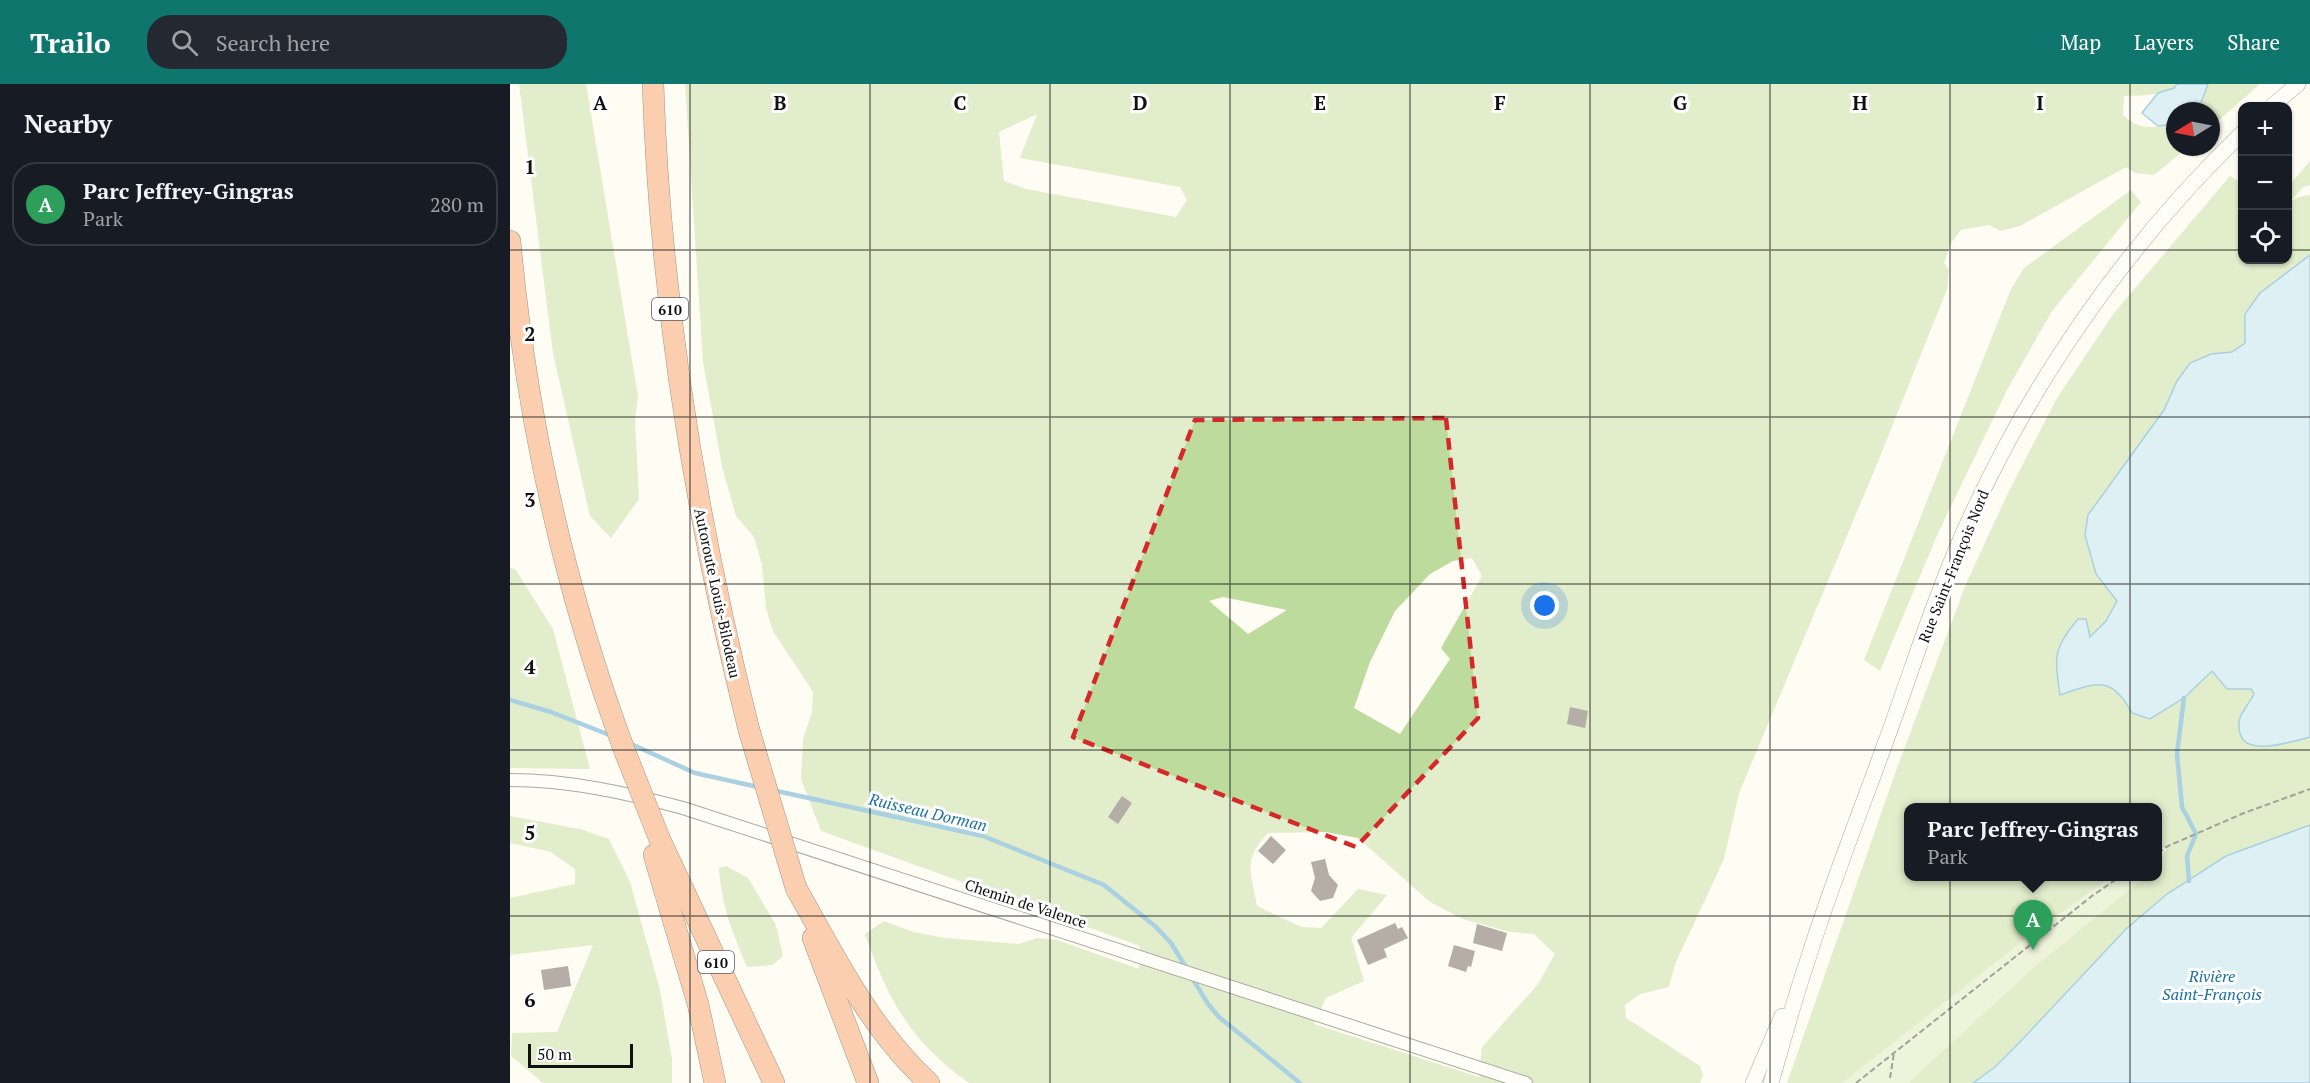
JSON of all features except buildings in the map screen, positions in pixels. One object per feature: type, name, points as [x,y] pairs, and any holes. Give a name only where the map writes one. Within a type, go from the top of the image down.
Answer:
[{"type":"highway","name":"Autoroute Louis-Bilodeau","points":[[654,84],[661,216],[679,380],[712,574],[749,730],[796,888],[826,975],[868,1083]]},
{"type":"highway","name":"610","points":[[510,241],[522,341],[543,463],[569,571],[600,682],[654,839],[774,1083]]},
{"type":"highway","points":[[654,839],[698,1004],[715,1083]]},
{"type":"highway","points":[[796,888],[870,1016],[904,1058],[929,1083]]},
{"type":"street","points":[[2277,102],[2298,84]]},
{"type":"street","name":"Rue Saint-François Nord","points":[[1771,1083],[1808,958],[1939,592],[1988,480],[2043,382],[2084,319],[2150,232],[2238,137]]},
{"type":"street","name":"Chemin de Valence","points":[[510,780],[581,785],[683,808],[1526,1083]]},
{"type":"street","name":"Rue Saint-François Nord","points":[[1753,1083],[1808,958]]},
{"type":"path","points":[[2162,850],[2244,813],[2310,789]]},
{"type":"path","points":[[1856,1083],[2114,881]]},
{"type":"path","points":[[1890,1078],[1894,1053]]},
{"type":"highlighted area","points":[[1446,418],[1478,718],[1356,847],[1073,737],[1195,420]]},
{"type":"green space","points":[[519,84],[586,84],[638,397],[635,419],[639,499],[611,538],[590,516],[553,353]]},
{"type":"green space","points":[[685,84],[2177,84],[2159,93],[2124,96],[2123,115],[2129,120],[2147,127],[2166,125],[2166,156],[2177,156],[2154,175],[2135,173],[2126,167],[2020,226],[2001,231],[1989,225],[1961,230],[1951,243],[1944,263],[1949,270],[1947,289],[1877,464],[1739,793],[1724,859],[1675,964],[1669,987],[1640,994],[1625,1005],[1626,1018],[1700,1066],[1703,1075],[1700,1083],[969,1083],[931,1051],[904,1018],[892,999],[865,934],[884,921],[913,932],[945,938],[1019,944],[1037,938],[1057,940],[1139,969],[1140,946],[821,831],[801,779],[803,739],[812,712],[813,692],[773,631],[766,608],[762,565],[754,537],[736,516],[722,466],[703,362]],"holes":[[[1037,114],[1020,158],[1180,187],[1187,200],[1176,217],[1026,189],[1004,181],[999,132]],[[1472,558],[1482,576],[1441,648],[1450,659],[1400,734],[1354,708],[1370,662],[1395,611],[1430,574],[1453,561]],[[1223,597],[1287,610],[1248,634],[1209,601]],[[1325,832],[1358,838],[1430,902],[1463,919],[1510,932],[1534,934],[1555,954],[1538,984],[1482,1047],[1479,1077],[1314,1024],[1326,998],[1364,981],[1351,938],[1387,895],[1358,889],[1321,928],[1301,927],[1257,906],[1250,867],[1254,851],[1268,833]]]},
{"type":"green space","points":[[2208,84],[2260,84],[2220,119],[2220,102],[2201,102]]},
{"type":"green space","points":[[2310,161],[2310,185],[2303,187],[2292,200],[2292,182]]},
{"type":"green space","points":[[2230,176],[2238,181],[2238,264],[2292,264],[2292,200],[2310,195],[2310,255],[2260,293],[2245,314],[2246,343],[2232,352],[2211,354],[2177,381],[2096,574],[2117,601],[2106,621],[2089,638],[2060,695],[2094,685],[2110,687],[2117,692],[2132,713],[2184,698],[2212,671],[2227,689],[2252,689],[2254,695],[2239,720],[2251,746],[2281,744],[2310,737],[2310,825],[2226,856],[2167,894],[2126,929],[1995,1067],[1973,1083],[1908,1083],[2033,968],[2140,881],[2162,881],[2162,855],[2168,847],[2162,848],[2162,803],[1904,803],[1904,881],[2106,881],[2033,933],[1842,1083],[1787,1083],[1897,768],[1966,584],[2008,493],[2057,398],[2114,313]]},
{"type":"green space","points":[[2131,190],[2141,202],[2052,311],[2008,388],[1938,533],[1880,671],[1864,660],[2011,289],[2024,268]]},
{"type":"green space","points":[[510,568],[515,569],[553,629],[590,769],[510,768]]},
{"type":"green space","points":[[510,816],[580,829],[609,839],[630,882],[660,990],[672,1059],[672,1083],[543,1083],[511,1056],[512,1033],[557,1032],[593,945],[510,955],[510,898],[575,884],[575,869],[551,852],[510,843]]},
{"type":"green space","points":[[726,866],[748,878],[776,925],[783,956],[772,965],[747,967],[722,894],[719,868]]},
{"type":"green space","points":[[2106,881],[2140,881],[2033,968],[1908,1083],[1842,1083],[2033,933]]},
{"type":"water","points":[[2177,84],[2208,84],[2201,102],[2166,102],[2166,125],[2158,126],[2142,113],[2158,93],[2174,88]]},
{"type":"water","points":[[2310,255],[2310,737],[2283,744],[2262,746],[2246,742],[2240,734],[2239,720],[2254,694],[2251,689],[2227,689],[2212,671],[2184,698],[2150,719],[2132,713],[2117,692],[2102,685],[2083,687],[2060,695],[2057,654],[2064,639],[2078,619],[2086,619],[2090,637],[2106,621],[2117,601],[2096,574],[2085,535],[2088,515],[2164,410],[2177,381],[2190,363],[2211,354],[2232,352],[2245,343],[2245,314],[2260,293]]},
{"type":"water","name":"Rivière Saint-François","points":[[2310,825],[2310,1083],[1973,1083],[1995,1067],[2126,929],[2167,894],[2226,856]]},
{"type":"waterway","points":[[2184,698],[2177,754],[2182,807],[2196,834],[2187,856],[2189,881]]},
{"type":"waterway","name":"Ruisseau Dorman","points":[[510,700],[551,712],[612,736]]},
{"type":"waterway","name":"Ruisseau Dorman","points":[[631,744],[695,773],[758,787]]},
{"type":"waterway","name":"Ruisseau Dorman","points":[[772,790],[983,836],[1104,885],[1155,926],[1171,943],[1187,969]]},
{"type":"waterway","name":"Ruisseau Dorman","points":[[1191,976],[1219,1017],[1300,1083]]},
{"type":"place","name":"Parc Jeffrey-Gingras","points":[[2033,950]]}]
